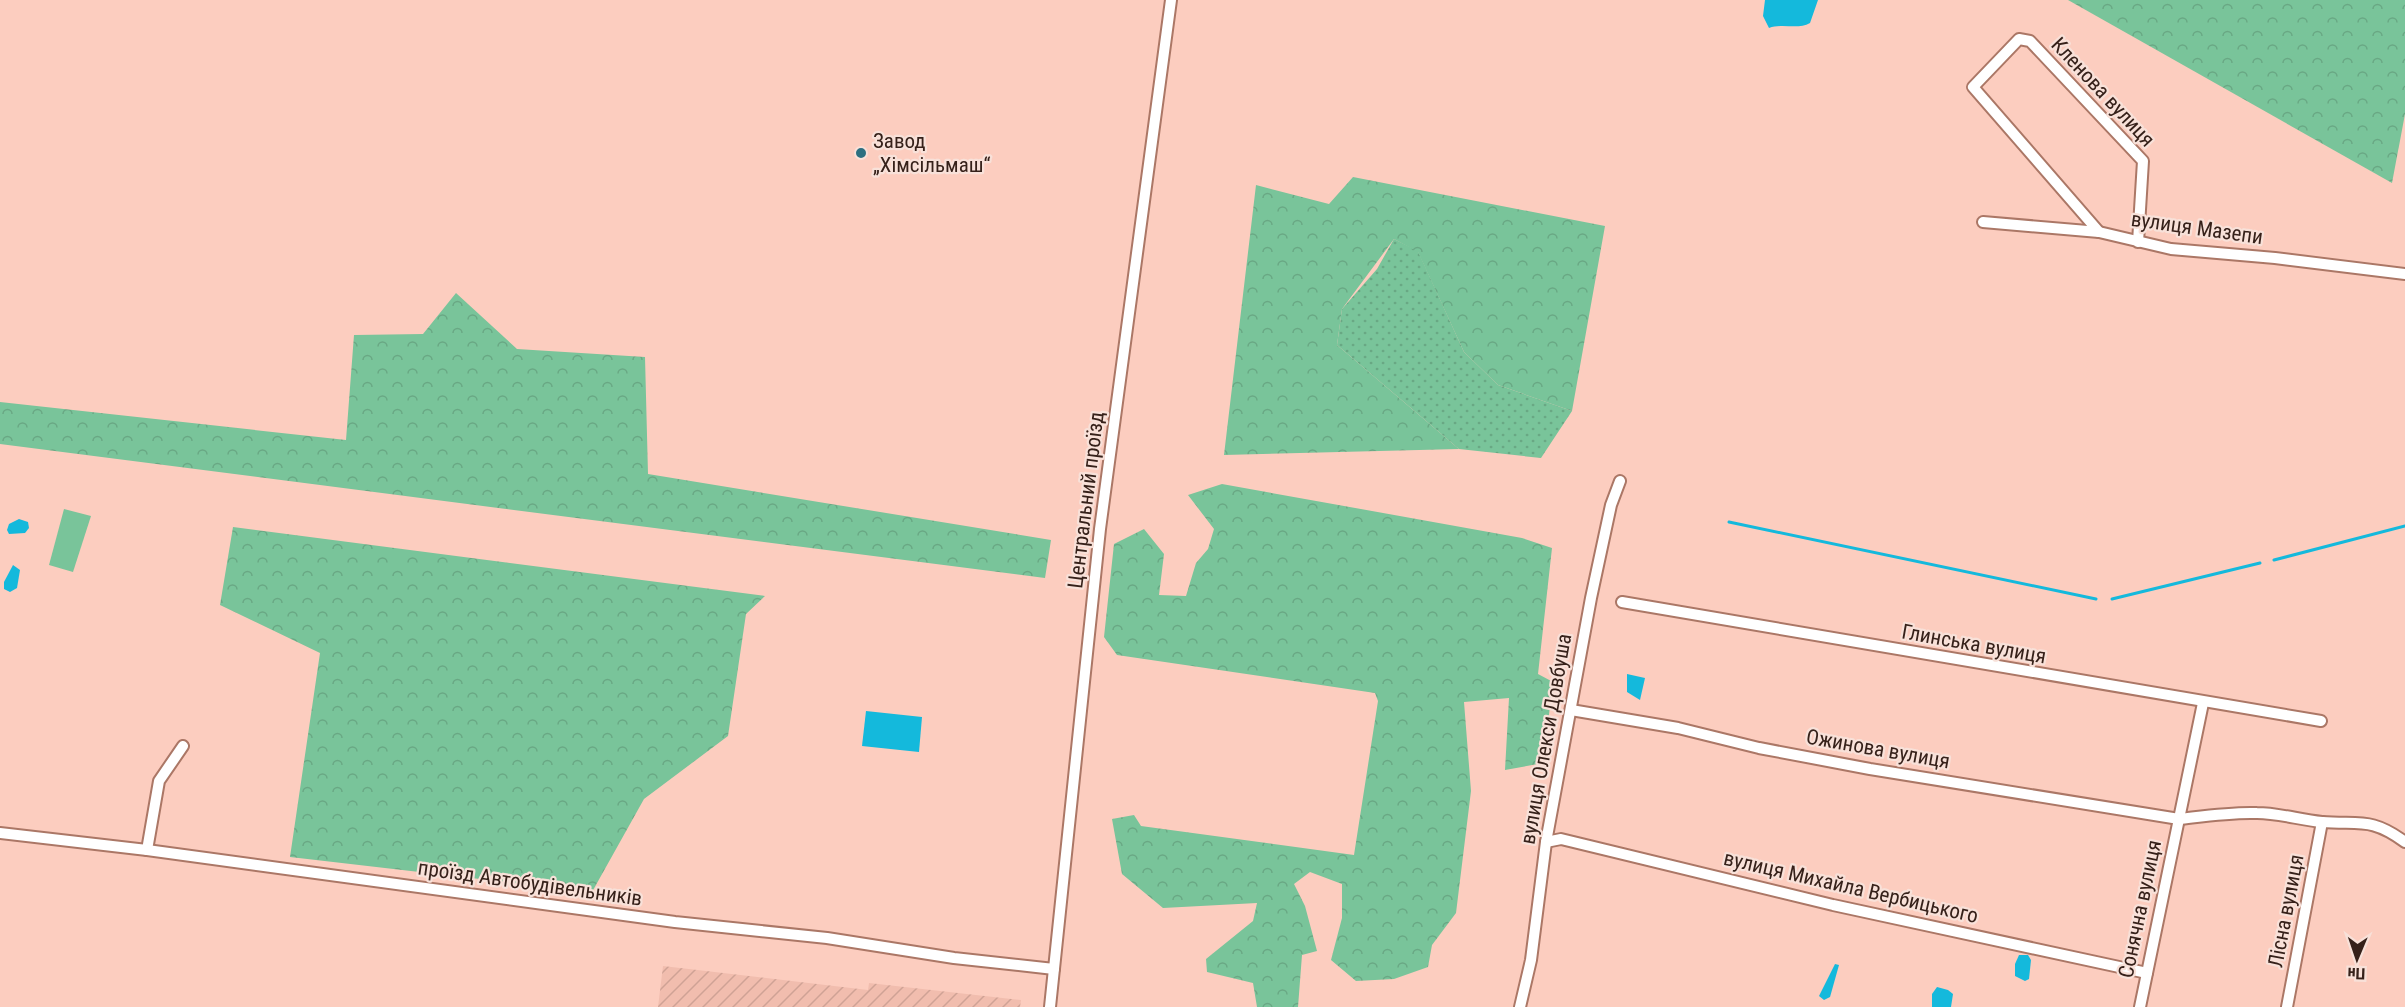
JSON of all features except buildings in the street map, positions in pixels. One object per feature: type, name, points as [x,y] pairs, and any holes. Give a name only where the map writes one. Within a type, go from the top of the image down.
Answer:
[{"type":"street","name":"Центральний проїзд","points":[[1050,1007],[1100,538],[1171,0]]},
{"type":"street","name":"Кленова вулиця","points":[[2099,232],[1973,87],[2019,39],[2030,41],[2143,161],[2138,242]]},
{"type":"street","name":"вулиця Мазепи","points":[[1983,222],[2099,232],[2171,249],[2275,258],[2405,274]]},
{"type":"street","name":"вулиця Олекси Довбуша","points":[[1520,1007],[1531,960],[1546,842],[1591,598],[1611,506],[1620,481]]},
{"type":"street","name":"Глинська вулиця","points":[[1622,602],[2204,703],[2321,721]]},
{"type":"street","name":"Сонячна вулиця","points":[[2140,1007],[2204,703]]},
{"type":"street","name":"Ожинова вулиця","points":[[1571,710],[1678,728],[1759,748],[1870,769],[2179,819]]},
{"type":"street","points":[[147,850],[159,781],[183,746]]},
{"type":"street","name":"Сонячна вулиця","points":[[2179,819],[2219,814],[2259,813],[2322,822],[2378,825],[2405,842]]},
{"type":"street","name":"Лісна вулиця","points":[[2288,1007],[2322,822]]},
{"type":"street","name":"проїзд Автобудівельників","points":[[0,833],[147,850],[663,921],[827,938],[954,958],[1054,969]]},
{"type":"street","name":"вулиця Михайла Вербицького","points":[[1546,842],[1561,839],[1833,905],[2147,973]]},
{"type":"shaded area","points":[[663,966],[868,990],[869,983],[1021,1000],[1020,1007],[658,1007]]},
{"type":"green space","points":[[2068,0],[2405,0],[2405,114],[2392,183]]},
{"type":"green space","points":[[1353,177],[1605,226],[1572,411],[1498,385],[1464,352],[1418,252],[1394,239],[1342,309],[1337,345],[1459,449],[1224,455],[1256,185],[1329,204]]},
{"type":"green space","points":[[1394,239],[1418,251],[1464,352],[1498,385],[1572,411],[1541,458],[1459,449],[1337,345],[1342,309],[1377,269]]},
{"type":"green space","points":[[456,293],[517,349],[645,357],[648,474],[1051,540],[1045,578],[0,444],[0,402],[346,440],[354,335],[423,334]]},
{"type":"green space","points":[[1222,484],[1522,538],[1552,548],[1538,674],[1553,682],[1543,763],[1505,770],[1509,698],[1464,702],[1471,791],[1456,913],[1432,945],[1428,967],[1394,979],[1356,981],[1331,960],[1342,918],[1342,884],[1310,872],[1294,884],[1305,906],[1317,951],[1302,955],[1298,1007],[1257,1007],[1253,983],[1207,972],[1206,959],[1253,921],[1257,903],[1163,908],[1122,874],[1112,819],[1134,815],[1141,826],[1354,855],[1378,701],[1375,693],[1117,655],[1104,637],[1114,544],[1144,529],[1164,554],[1159,595],[1186,596],[1196,563],[1208,549],[1214,529],[1188,495]]},
{"type":"green space","points":[[64,509],[91,516],[73,572],[49,565]]},
{"type":"green space","points":[[233,527],[765,596],[746,614],[728,736],[644,799],[592,892],[290,857],[320,653],[220,605]]},
{"type":"water","points":[[1765,0],[1818,0],[1810,23],[1769,28],[1763,16]]},
{"type":"water","points":[[19,519],[28,522],[29,528],[25,533],[9,534],[7,530],[9,524]]},
{"type":"water","points":[[13,565],[20,570],[17,588],[10,592],[4,589],[4,582]]},
{"type":"water","points":[[1627,674],[1645,678],[1640,700],[1627,692]]},
{"type":"water","points":[[866,711],[922,717],[919,752],[862,746]]},
{"type":"water","points":[[2019,955],[2028,955],[2031,960],[2029,979],[2025,981],[2015,976],[2015,964]]},
{"type":"water","points":[[1835,964],[1839,965],[1830,997],[1824,1000],[1819,996]]},
{"type":"water","points":[[1937,987],[1953,994],[1951,1007],[1932,1007],[1932,994]]},
{"type":"waterway","points":[[1729,522],[2096,599]]},
{"type":"waterway","points":[[2274,560],[2405,526]]},
{"type":"waterway","points":[[2112,599],[2260,563]]},
{"type":"place","name":"Завод „Хімсільмаш“","points":[[861,153]]}]
